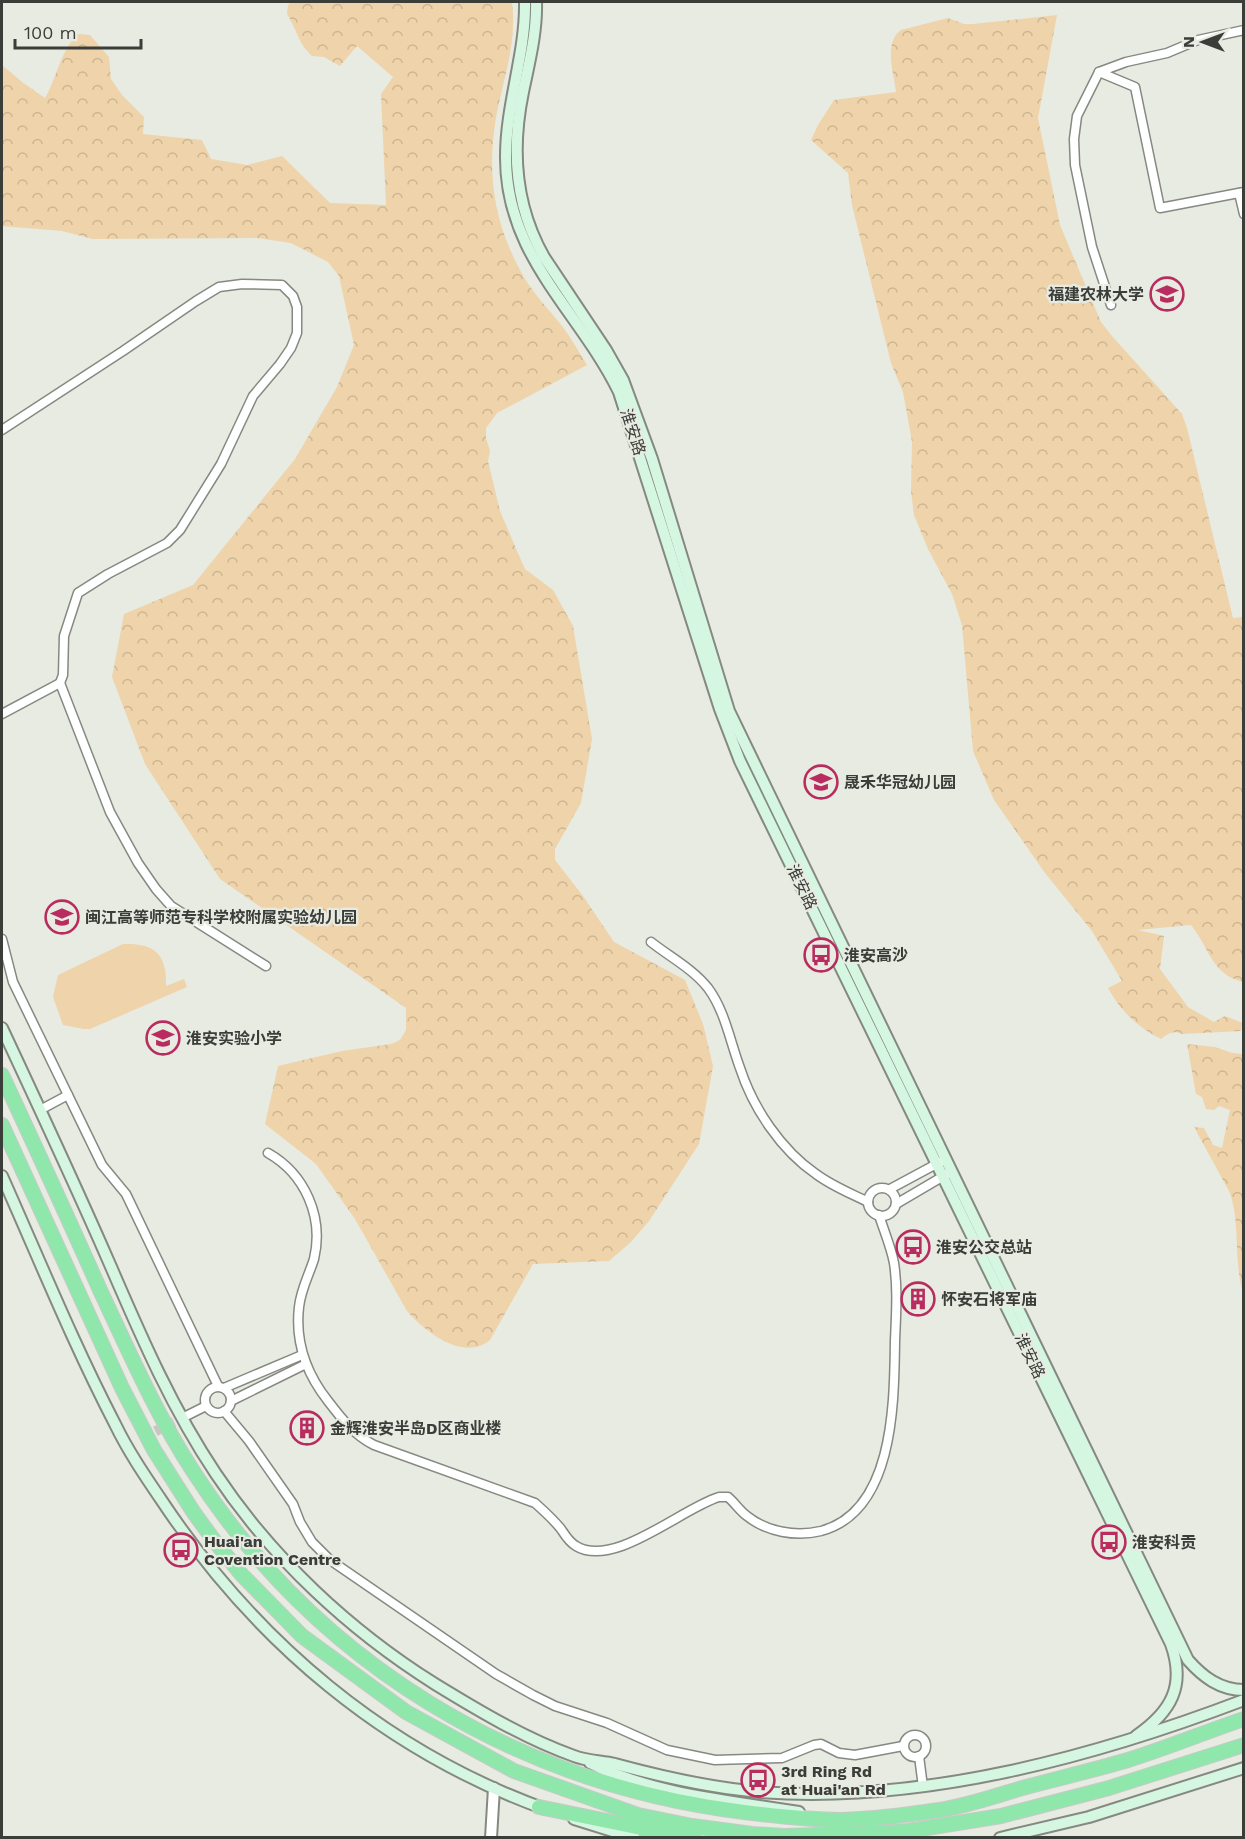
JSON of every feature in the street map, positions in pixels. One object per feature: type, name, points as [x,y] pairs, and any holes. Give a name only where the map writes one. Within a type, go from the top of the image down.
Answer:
[{"type":"highway","points":[[2,1075],[139,1373],[176,1444],[211,1497],[240,1535],[302,1605],[332,1633],[424,1701],[475,1731],[558,1767],[627,1790],[706,1808],[796,1818],[843,1820],[944,1809],[1128,1760],[1244,1719]]},
{"type":"highway","points":[[2,1125],[122,1388],[154,1450],[216,1543],[242,1575],[302,1636],[406,1712],[514,1772],[638,1815],[692,1826],[784,1836]]},
{"type":"highway","points":[[761,1838],[908,1831],[1001,1816],[1109,1788],[1244,1745]]},
{"type":"highway","points":[[539,1807],[651,1830],[742,1838]]},
{"type":"main road","name":"淮安路","points":[[525,2],[522,38],[508,124],[506,158],[508,188],[520,231],[545,280],[599,356],[619,392],[720,709],[740,761],[948,1174],[1188,1660],[1202,1674],[1221,1686],[1244,1690]]},
{"type":"main road","name":"淮安路","points":[[536,2],[516,150],[517,177],[528,225],[544,257],[606,350],[623,380],[652,459],[729,711],[941,1162]]},
{"type":"main road","points":[[2,1028],[178,1420],[244,1513],[293,1568],[347,1620],[385,1650],[448,1692],[530,1737],[604,1770],[665,1789],[843,1820]]},
{"type":"main road","name":"淮安路","points":[[948,1174],[1174,1654],[1176,1678],[1174,1695],[1155,1723],[1136,1736]]},
{"type":"main road","points":[[2,1176],[76,1344],[115,1425],[160,1498],[204,1560],[245,1609],[328,1685],[379,1724],[435,1759],[539,1807],[635,1838]]},
{"type":"main road","points":[[128,1446],[142,1438]]},
{"type":"main road","points":[[578,1758],[692,1783],[764,1792],[855,1792],[923,1787],[1009,1771],[1136,1736],[1244,1700]]},
{"type":"main road","points":[[1000,1838],[1089,1817],[1244,1768]]},
{"type":"street","points":[[1111,305],[1092,247],[1075,165],[1074,139],[1077,116],[1099,72],[1126,62],[1167,53],[1198,40],[1244,30]]},
{"type":"street","points":[[1099,72],[1135,87],[1160,208],[1241,193],[1244,214]]},
{"type":"street","points":[[2,430],[219,287],[249,284],[282,285],[293,296],[297,307],[297,333],[291,348],[253,396],[221,464],[180,530],[167,543],[108,574],[78,593],[64,636],[63,675],[60,683],[2,714]]},
{"type":"street","points":[[60,683],[110,812],[138,863],[156,889],[171,906],[266,966]]},
{"type":"street","points":[[2,939],[13,982],[102,1165],[126,1194],[221,1387],[229,1393],[231,1401]]},
{"type":"street","points":[[268,1153],[279,1159],[298,1179],[315,1215],[317,1243],[301,1293],[299,1307],[302,1355],[324,1396],[357,1435],[366,1441],[535,1503],[571,1543],[586,1552],[609,1550],[626,1544],[722,1496],[728,1497],[747,1516],[757,1522],[794,1534],[815,1532],[836,1526],[860,1504],[874,1482],[881,1468],[890,1434],[894,1385],[896,1283],[893,1257],[879,1215],[871,1210],[868,1202],[834,1186],[816,1174],[781,1142],[743,1078],[722,1015],[708,989],[690,970],[651,942]]},
{"type":"street","points":[[40,1110],[68,1095]]},
{"type":"street","points":[[868,1202],[875,1190],[890,1189],[941,1162]]},
{"type":"street","points":[[879,1215],[892,1212],[896,1204],[948,1174]]},
{"type":"street","points":[[890,1189],[895,1196],[896,1204]]},
{"type":"street","points":[[302,1355],[221,1387],[209,1389],[206,1393],[206,1406],[216,1413],[224,1411],[231,1401],[306,1364]]},
{"type":"street","points":[[178,1420],[206,1406]]},
{"type":"street","points":[[224,1411],[249,1441],[293,1504],[312,1542],[330,1560],[496,1674],[555,1706],[607,1723],[668,1750],[715,1760],[782,1758],[807,1747],[821,1744],[840,1753],[855,1755],[903,1746]]},
{"type":"street","points":[[903,1746],[911,1735],[922,1737],[926,1747],[919,1756],[923,1787]]},
{"type":"street","points":[[903,1746],[908,1755],[919,1756]]},
{"type":"street","points":[[491,1838],[494,1788]]},
{"type":"green space","points":[[291,2],[512,2],[510,52],[496,115],[492,150],[493,185],[499,219],[511,252],[524,276],[565,330],[587,365],[497,413],[486,428],[490,451],[488,461],[500,511],[517,551],[525,569],[553,590],[573,626],[592,739],[581,803],[555,849],[555,860],[614,942],[685,980],[703,1024],[713,1066],[699,1144],[649,1221],[631,1242],[609,1261],[533,1264],[490,1340],[480,1346],[469,1348],[446,1342],[434,1335],[407,1311],[355,1219],[316,1164],[265,1124],[278,1066],[342,1051],[391,1044],[400,1040],[406,1030],[406,1008],[220,879],[145,764],[112,677],[124,614],[193,585],[295,459],[337,387],[354,345],[339,276],[328,262],[291,243],[257,238],[93,239],[62,231],[2,226],[2,65],[45,98],[67,48],[78,34],[90,35],[109,57],[111,79],[122,95],[144,117],[143,134],[202,140],[211,159],[247,165],[282,156],[330,203],[386,205],[381,94],[393,77],[357,46],[340,66],[324,57],[312,56],[287,14],[288,5]]},
{"type":"green space","points":[[1057,15],[1038,118],[1060,225],[1101,322],[1182,414],[1233,618],[1243,617],[1243,982],[1232,978],[1217,966],[1191,925],[1138,930],[1164,936],[1160,969],[1188,1007],[1214,1022],[1225,1016],[1243,1023],[1241,1031],[1182,1034],[1174,1032],[1161,1039],[1130,1018],[1108,988],[1122,981],[1092,931],[1045,873],[994,800],[973,751],[962,625],[952,594],[928,549],[914,515],[911,491],[912,442],[903,392],[891,363],[852,205],[848,173],[811,140],[834,100],[896,92],[891,50],[892,42],[901,30],[948,18],[964,24],[973,24]]},
{"type":"green space","points":[[123,944],[151,948],[161,958],[166,975],[166,986],[184,979],[187,987],[90,1029],[63,1025],[53,997],[58,975]]},
{"type":"green space","points":[[1187,1044],[1215,1047],[1243,1054],[1243,1292],[1230,1193],[1194,1127],[1204,1128],[1213,1145],[1222,1148],[1230,1110],[1219,1106],[1214,1110],[1206,1109],[1202,1097],[1196,1094]]},
{"type":"tunnel","points":[[142,1438],[174,1422]]},
{"type":"place","name":"福建农林大学","points":[[1167,294]]},
{"type":"place","name":"晟禾华冠幼儿园","points":[[821,782]]},
{"type":"place","name":"闽江高等师范专科学校附属实验幼儿园","points":[[62,917]]},
{"type":"place","name":"淮安高沙","points":[[821,955]]},
{"type":"place","name":"淮安实验小学","points":[[163,1038]]},
{"type":"place","name":"淮安公交总站","points":[[913,1247]]},
{"type":"place","name":"怀安石将军庙","points":[[918,1299]]},
{"type":"place","name":"金辉淮安半岛D区商业楼","points":[[307,1428]]},
{"type":"place","name":"淮安科贡","points":[[1109,1542]]},
{"type":"place","name":"Huai'an Covention Centre","points":[[181,1550]]},
{"type":"place","name":"3rd Ring Rd at Huai'an Rd","points":[[758,1780]]}]
